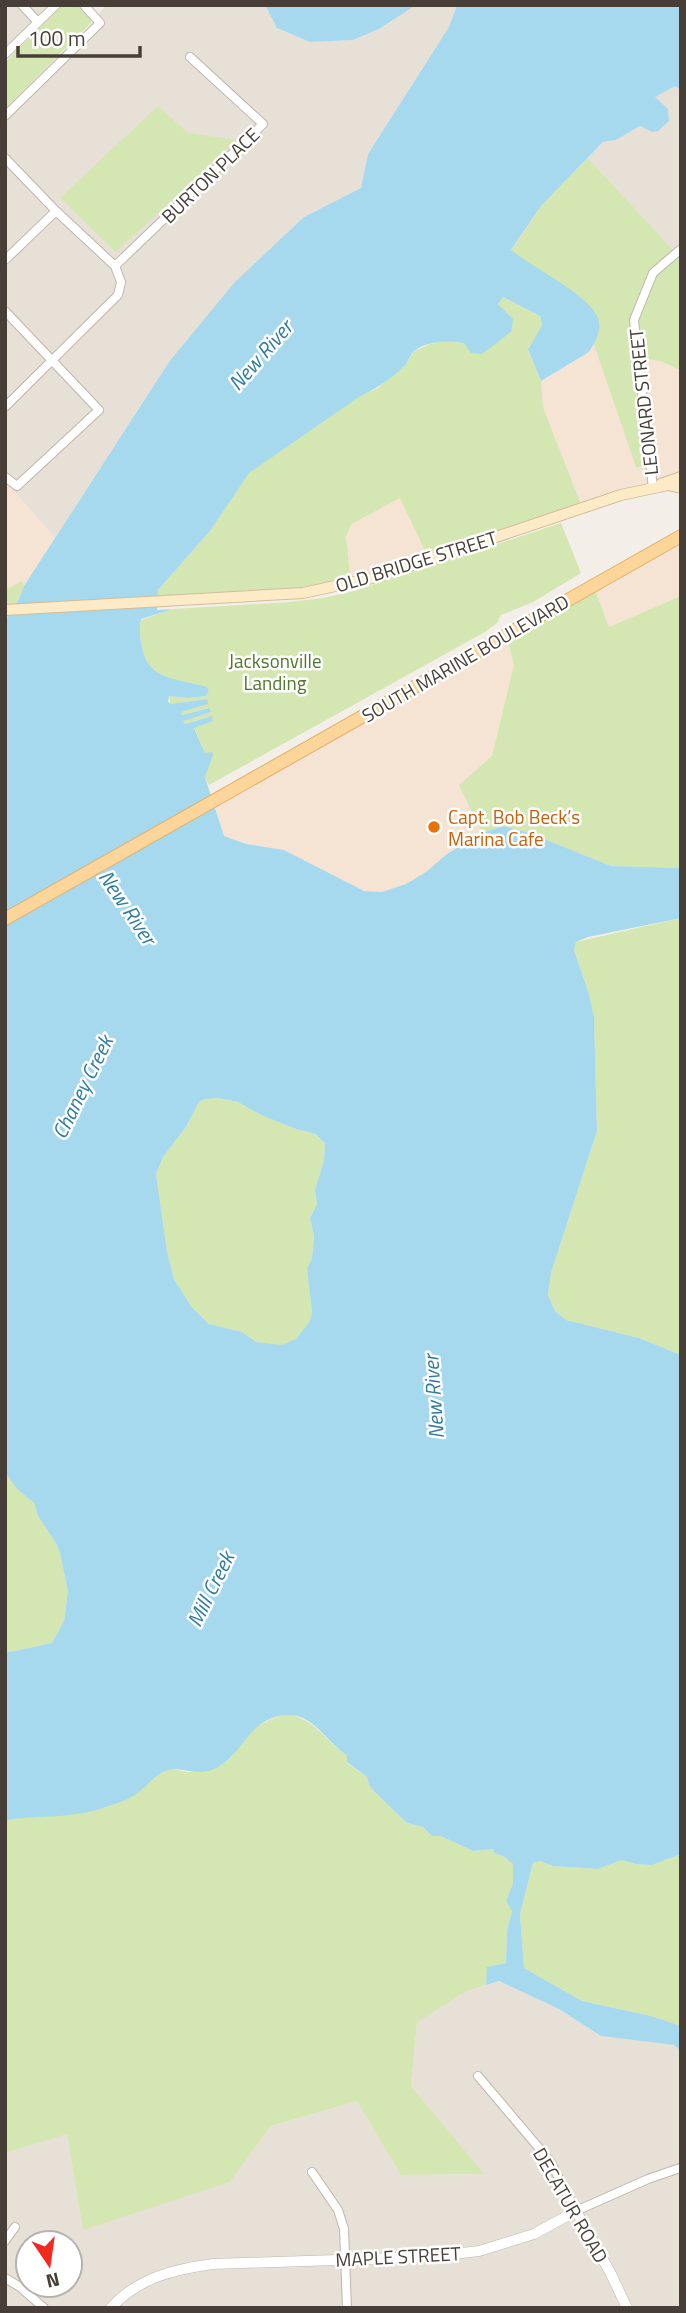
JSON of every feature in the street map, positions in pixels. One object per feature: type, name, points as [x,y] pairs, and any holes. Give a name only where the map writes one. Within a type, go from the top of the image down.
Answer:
[{"type":"main road","name":"OLD BRIDGE STREET","points":[[653,488],[681,477]]},
{"type":"main road","name":"OLD BRIDGE STREET","points":[[5,610],[303,593],[342,586],[377,577],[587,505],[668,485],[681,488]]},
{"type":"main road","name":"SOUTH MARINE BOULEVARD","points":[[5,919],[681,536]]},
{"type":"street","points":[[22,5],[38,22]]},
{"type":"street","points":[[5,54],[56,5]]},
{"type":"street","points":[[5,116],[100,23],[84,5]]},
{"type":"street","name":"BURTON PLACE","points":[[115,266],[263,124],[190,57]]},
{"type":"street","points":[[5,158],[115,266],[121,282],[118,295],[5,407]]},
{"type":"street","points":[[5,260],[56,211]]},
{"type":"street","name":"LEONARD STREET","points":[[653,488],[634,320],[653,273],[681,249]]},
{"type":"street","points":[[5,311],[99,410],[17,486],[8,480]]},
{"type":"street","name":"DECATUR ROAD","points":[[478,2076],[550,2161],[627,2308]]},
{"type":"street","name":"MAPLE STREET","points":[[111,2308],[120,2297],[146,2281],[180,2269],[213,2264],[427,2257],[479,2251],[534,2234],[576,2211],[680,2168]]},
{"type":"street","points":[[312,2172],[338,2210],[344,2229],[347,2308]]},
{"type":"street","points":[[5,2241],[15,2227]]},
{"type":"street","points":[[5,2278],[44,2308]]},
{"type":"shaded area","points":[[5,5],[56,5],[5,54]]},
{"type":"shaded area","points":[[107,5],[265,5],[277,28],[310,42],[353,40],[379,29],[416,5],[455,5],[456,8],[449,27],[368,154],[361,188],[304,217],[169,362],[55,538],[5,481],[5,116],[100,23],[99,13]]},
{"type":"shaded area","points":[[675,86],[681,90],[681,260],[588,158],[603,142],[616,140],[640,126],[652,132],[669,121],[668,110],[654,97]]},
{"type":"shaded area","points":[[594,345],[636,466],[638,358],[661,361],[681,371],[681,477],[582,507],[543,407],[541,381],[589,352]]},
{"type":"shaded area","points":[[5,481],[55,538],[5,621]]},
{"type":"shaded area","points":[[401,497],[429,559],[351,584],[346,535],[353,524]]},
{"type":"shaded area","points":[[681,536],[681,596],[609,627],[593,585]]},
{"type":"shaded area","points":[[506,635],[514,665],[492,756],[460,785],[482,833],[406,884],[382,892],[364,891],[284,850],[246,844],[224,836],[213,800]]},
{"type":"shaded area","points":[[499,1981],[559,2009],[601,2036],[674,2045],[681,2051],[681,2308],[5,2308],[5,2153],[67,2133],[83,2229],[230,2182],[271,2126],[357,2101],[402,2175],[483,2174],[411,2086],[417,2021],[467,1991]]},
{"type":"green space","points":[[63,5],[79,5],[92,18],[91,23],[5,109],[5,62]]},
{"type":"green space","points":[[158,106],[188,133],[237,140],[116,252],[60,198]]},
{"type":"green space","points":[[588,158],[681,260],[681,371],[661,361],[639,358],[651,466],[636,467],[594,345],[599,331],[529,264],[511,251],[541,206]]},
{"type":"green space","points":[[503,297],[540,316],[542,325],[528,351],[541,381],[543,407],[582,507],[429,559],[400,498],[352,524],[346,536],[351,584],[157,602],[158,590],[210,531],[249,472],[359,397],[378,388],[408,361],[414,351],[443,341],[464,343],[482,353],[511,332],[498,304]]},
{"type":"green space","name":"Jacksonville Landing","points":[[561,523],[581,573],[533,602],[501,615],[497,623],[485,632],[209,785],[205,777],[205,753],[194,727],[213,721],[212,716],[184,724],[183,720],[210,712],[208,708],[181,715],[180,712],[207,704],[206,699],[170,704],[169,696],[206,696],[209,691],[207,687],[167,677],[151,667],[142,647],[141,620],[173,609],[290,602],[354,591]]},
{"type":"green space","points":[[22,581],[24,586],[19,599],[5,621],[5,590]]},
{"type":"green space","points":[[593,585],[609,627],[681,596],[681,868],[611,866],[527,832],[503,826],[482,833],[459,785],[492,756],[514,665],[506,635]]},
{"type":"green space","points":[[681,918],[681,1355],[639,1338],[566,1320],[555,1311],[548,1295],[551,1273],[597,1131],[594,1017],[574,950],[576,942]]},
{"type":"green space","points":[[218,1098],[238,1102],[261,1115],[314,1134],[325,1143],[324,1160],[315,1190],[317,1204],[310,1218],[314,1236],[312,1258],[307,1269],[312,1312],[310,1321],[296,1339],[282,1346],[256,1342],[242,1332],[209,1324],[191,1306],[174,1279],[167,1251],[156,1174],[163,1157],[186,1127],[199,1102]]},
{"type":"green space","points":[[5,1472],[17,1489],[34,1503],[38,1516],[56,1543],[68,1592],[64,1621],[52,1643],[5,1653]]},
{"type":"green space","points":[[289,1714],[314,1727],[347,1755],[347,1763],[367,1777],[369,1785],[407,1823],[423,1827],[432,1836],[441,1836],[473,1851],[495,1849],[494,1853],[513,1864],[513,1883],[506,1901],[512,1910],[507,1930],[506,1963],[488,1967],[486,1985],[467,1991],[417,2022],[411,2086],[484,2174],[401,2175],[357,2101],[271,2126],[230,2182],[84,2230],[67,2134],[5,2153],[5,1820],[100,1809],[131,1797],[165,1771],[195,1772],[216,1767],[229,1759],[248,1735],[270,1720]]},
{"type":"green space","points":[[681,1854],[681,2026],[651,2016],[582,2001],[524,1968],[520,1914],[533,1863],[540,1861],[553,1866],[598,1869],[622,1860],[652,1865]]},
{"type":"water","points":[[265,5],[416,5],[379,29],[353,40],[310,42],[277,28]]},
{"type":"water","points":[[455,5],[681,5],[681,90],[675,86],[655,97],[668,109],[669,121],[658,131],[652,132],[640,126],[616,140],[603,142],[541,206],[511,250],[571,290],[591,308],[597,316],[599,326],[594,344],[589,352],[541,381],[528,350],[542,325],[540,316],[503,297],[498,304],[513,319],[511,332],[482,354],[471,353],[464,343],[458,342],[438,342],[420,347],[389,379],[249,473],[210,531],[158,590],[157,610],[173,609],[141,619],[140,637],[145,658],[158,673],[207,687],[209,691],[206,696],[169,696],[168,701],[170,704],[207,699],[208,704],[181,712],[182,715],[209,708],[211,712],[183,721],[185,724],[212,716],[213,721],[194,728],[205,753],[212,752],[213,755],[205,777],[224,836],[246,844],[284,850],[364,891],[382,892],[406,884],[482,833],[503,826],[527,832],[611,866],[681,868],[681,918],[588,937],[576,942],[574,950],[594,1017],[597,1131],[551,1273],[548,1295],[555,1311],[566,1320],[639,1338],[681,1355],[681,1854],[652,1865],[622,1860],[598,1869],[553,1866],[540,1861],[533,1863],[520,1914],[524,1968],[582,2001],[651,2016],[681,2026],[681,2051],[674,2045],[601,2036],[559,2009],[499,1981],[486,1985],[487,1967],[506,1963],[507,1930],[512,1911],[506,1901],[513,1883],[513,1864],[494,1853],[494,1849],[473,1851],[441,1836],[432,1836],[423,1827],[407,1823],[375,1792],[367,1777],[347,1762],[347,1755],[305,1719],[287,1715],[274,1717],[255,1729],[233,1755],[216,1768],[202,1772],[175,1769],[164,1772],[132,1797],[94,1811],[5,1820],[5,1653],[52,1643],[64,1621],[68,1592],[56,1543],[38,1516],[34,1503],[17,1489],[5,1472],[5,621],[24,586],[169,362],[234,283],[304,217],[361,188],[368,154],[449,27]],"holes":[[[218,1098],[238,1102],[261,1115],[315,1134],[325,1143],[324,1160],[315,1190],[317,1204],[310,1218],[314,1236],[312,1258],[307,1269],[312,1312],[310,1321],[296,1339],[282,1345],[256,1342],[242,1332],[209,1324],[191,1306],[174,1279],[167,1251],[156,1174],[163,1157],[186,1127],[199,1102]]]},
{"type":"place","name":"Capt. Bob Beck’s Marina Cafe","points":[[434,827]]},
{"type":"water label","name":"New River","points":[[260,355]]},
{"type":"water label","name":"New River","points":[[128,907]]},
{"type":"water label","name":"Chaney Creek","points":[[82,1087]]},
{"type":"water label","name":"New River","points":[[433,1397]]},
{"type":"water label","name":"Mill Creek","points":[[210,1589]]}]
